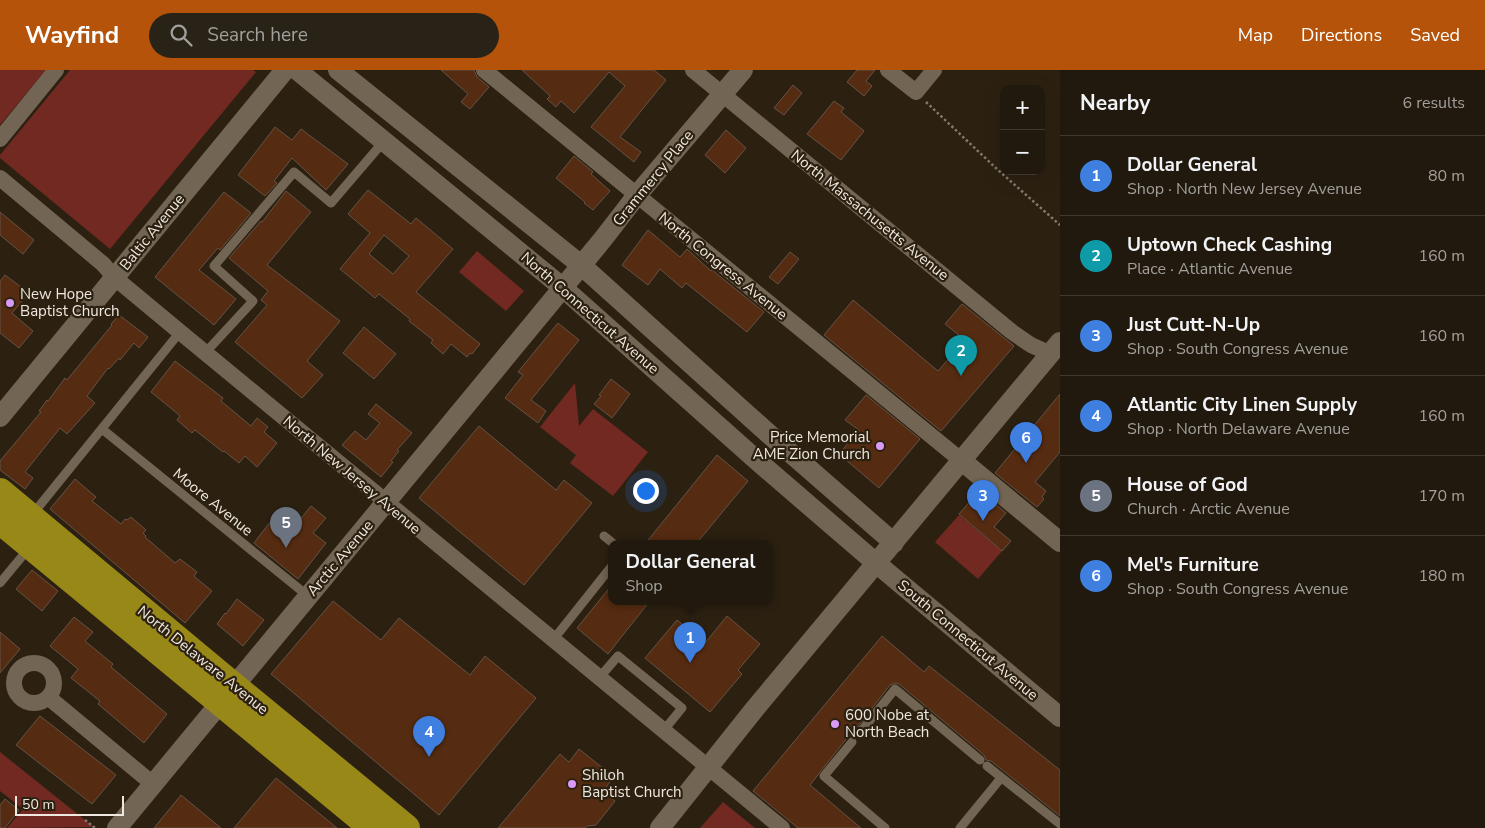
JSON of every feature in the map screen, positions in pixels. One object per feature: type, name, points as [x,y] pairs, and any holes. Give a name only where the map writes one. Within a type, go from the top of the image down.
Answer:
[{"type":"highway","name":"North Delaware Avenue","points":[[0,492],[228,694],[373,828]]},
{"type":"highway","name":"North Delaware Avenue","points":[[0,520],[31,546],[406,828]]},
{"type":"street","points":[[0,139],[56,70]]},
{"type":"street","name":"Baltic Avenue","points":[[0,417],[285,70]]},
{"type":"street","name":"North Connecticut Avenue","points":[[297,70],[562,287],[761,464],[876,563]]},
{"type":"street","name":"North Connecticut Avenue","points":[[338,70],[581,265],[770,435],[894,543]]},
{"type":"street","name":"North Congress Avenue","points":[[484,70],[962,461]]},
{"type":"street","name":"North Massachusetts Avenue","points":[[693,70],[1012,332],[1031,345],[1057,352]]},
{"type":"street","name":"Grammercy Place","points":[[562,287],[743,70]]},
{"type":"street","points":[[888,70],[916,92],[934,70]]},
{"type":"street","name":"North New Jersey Avenue","points":[[0,178],[205,353],[782,828]]},
{"type":"street","name":"Arctic Avenue","points":[[117,828],[562,287]]},
{"type":"street","points":[[660,828],[708,767],[1010,402],[1057,352]]},
{"type":"street","points":[[962,461],[1060,542]]},
{"type":"street","name":"South Connecticut Avenue","points":[[876,563],[1060,717]]},
{"type":"street","points":[[48,697],[153,784]]},
{"type":"lane","points":[[205,353],[253,301],[214,266],[294,172],[331,203],[384,141]]},
{"type":"lane","points":[[30,518],[180,332]]},
{"type":"lane","name":"Moore Avenue","points":[[102,430],[308,596]]},
{"type":"lane","points":[[604,536],[609,540]]},
{"type":"lane","points":[[0,583],[31,546]]},
{"type":"lane","points":[[553,640],[608,571]]},
{"type":"lane","points":[[599,678],[618,656],[682,708],[664,730]]},
{"type":"lane","points":[[858,734],[895,690],[1060,824]]},
{"type":"lane","points":[[852,742],[824,776],[884,828]]},
{"type":"lane","points":[[960,828],[1001,778]]},
{"type":"path","points":[[916,92],[998,170],[1060,225]]},
{"type":"path","points":[[86,820],[95,828]]},
{"type":"shaded area","points":[[0,70],[46,70],[0,125]]},
{"type":"shaded area","points":[[70,70],[253,70],[256,72],[110,249],[0,158],[0,155]]},
{"type":"shaded area","points":[[477,251],[524,291],[506,311],[459,272]]},
{"type":"shaded area","points":[[575,383],[579,426],[593,409],[648,452],[613,496],[570,463],[576,455],[540,427]]},
{"type":"shaded area","points":[[959,515],[1002,551],[978,579],[935,542]]},
{"type":"shaded area","points":[[0,752],[94,827],[7,828],[23,809],[0,791]]},
{"type":"shaded area","points":[[723,802],[755,828],[700,828]]},
{"type":"building","points":[[441,70],[474,70],[477,77],[489,87],[470,109],[461,102],[468,94]]},
{"type":"building","points":[[522,70],[654,70],[666,80],[620,137],[641,152],[634,162],[591,127],[625,86],[609,72],[574,113],[561,101],[556,107],[547,99],[550,96]]},
{"type":"building","points":[[857,70],[875,70],[866,81],[872,86],[864,96],[847,82]]},
{"type":"building","points":[[793,85],[802,93],[784,115],[774,108]]},
{"type":"building","points":[[834,101],[844,108],[841,112],[864,131],[841,160],[807,134]]},
{"type":"building","points":[[275,127],[292,140],[301,129],[348,164],[326,190],[292,158],[274,181],[277,183],[265,196],[238,175]]},
{"type":"building","points":[[726,130],[746,148],[725,173],[705,155]]},
{"type":"building","points":[[574,156],[593,172],[591,174],[610,191],[593,210],[556,178]]},
{"type":"building","points":[[368,190],[411,224],[416,218],[453,249],[416,292],[480,344],[472,354],[470,353],[467,357],[451,344],[443,354],[431,343],[433,340],[409,321],[410,319],[379,294],[375,298],[340,269],[370,233],[348,214]],"holes":[[[384,235],[409,256],[393,274],[369,254]]]},
{"type":"building","points":[[286,191],[311,212],[267,265],[340,321],[307,361],[323,375],[302,398],[235,342],[267,305],[261,300],[268,291],[229,258],[262,222]]},
{"type":"building","points":[[224,192],[251,213],[220,250],[218,248],[199,270],[236,299],[214,325],[155,277]]},
{"type":"building","points":[[0,212],[34,240],[23,254],[0,235]]},
{"type":"building","points":[[648,230],[680,257],[687,249],[711,271],[764,312],[747,332],[686,283],[682,288],[660,269],[648,285],[622,265]]},
{"type":"building","points":[[790,252],[799,259],[778,284],[769,277]]},
{"type":"building","name":"New Hope Baptist Church","points":[[5,275],[29,293],[12,313],[33,331],[19,348],[0,333],[0,281]]},
{"type":"building","points":[[853,300],[938,371],[965,340],[945,324],[962,304],[1014,346],[941,431],[824,335]]},
{"type":"building","points":[[119,315],[148,337],[139,348],[134,343],[120,360],[119,358],[108,368],[87,396],[95,403],[67,434],[60,428],[25,472],[33,478],[25,489],[0,470],[0,461],[41,412],[39,411],[47,400],[65,378],[67,380]]},
{"type":"building","points":[[558,323],[579,340],[531,400],[546,411],[538,423],[505,398],[523,375],[518,372]]},
{"type":"building","points":[[364,327],[396,354],[374,379],[343,353]]},
{"type":"building","points":[[175,361],[223,398],[221,401],[251,426],[257,418],[268,427],[264,432],[277,443],[257,467],[245,456],[239,463],[195,430],[192,433],[177,420],[180,416],[178,414],[151,392]]},
{"type":"building","points":[[611,379],[630,394],[612,418],[594,404]]},
{"type":"building","points":[[1060,394],[1060,452],[1035,482],[1046,491],[1042,497],[1044,499],[1037,507],[995,473]]},
{"type":"building","name":"Price Memorial AME Zion Church","points":[[866,395],[920,439],[879,488],[839,454],[859,430],[845,420]]},
{"type":"building","points":[[376,404],[412,433],[397,450],[399,451],[391,461],[393,462],[381,477],[342,445],[355,431],[366,440],[380,423],[368,414]]},
{"type":"building","points":[[479,426],[556,490],[564,480],[592,503],[524,585],[419,498]]},
{"type":"building","points":[[717,455],[748,481],[699,540],[648,540]]},
{"type":"building","points":[[75,479],[96,497],[92,501],[121,524],[125,519],[127,520],[131,517],[146,530],[143,533],[145,537],[175,563],[180,559],[197,572],[194,576],[212,591],[185,623],[50,509]]},
{"type":"building","points":[[979,491],[1006,513],[994,527],[1011,541],[1002,551],[959,514]]},
{"type":"building","points":[[311,506],[326,518],[313,533],[326,543],[298,579],[254,543],[274,517],[290,530]]},
{"type":"building","points":[[32,570],[58,591],[42,611],[16,589]]},
{"type":"building","points":[[608,590],[608,605],[647,605],[608,654],[577,628]]},
{"type":"building","points":[[237,599],[264,620],[243,646],[217,624]]},
{"type":"building","points":[[333,601],[381,640],[399,618],[470,675],[485,656],[536,698],[439,815],[271,674]]},
{"type":"building","points":[[727,616],[760,644],[738,670],[742,674],[710,712],[645,658],[677,620],[705,643]]},
{"type":"building","points":[[74,617],[93,632],[85,641],[113,664],[111,667],[167,714],[144,743],[98,704],[100,701],[71,678],[78,669],[50,646]]},
{"type":"building","points":[[0,632],[20,649],[0,673]]},
{"type":"building","points":[[882,636],[924,672],[929,666],[1060,770],[1060,816],[991,761],[986,760],[984,755],[896,683],[890,685],[810,785],[861,828],[798,828],[753,791]]},
{"type":"building","points":[[40,716],[116,775],[92,804],[16,745]]},
{"type":"building","name":"Shiloh Baptist Church","points":[[579,749],[614,777],[603,791],[615,801],[596,825],[585,828],[498,828],[560,754],[569,762]]},
{"type":"building","points":[[276,778],[337,828],[234,828]]},
{"type":"building","points":[[181,795],[221,828],[154,828]]},
{"type":"building","points":[[5,799],[19,810],[5,828],[0,828],[0,805]]},
{"type":"place","name":"New Hope Baptist Church","points":[[10,303]]},
{"type":"place","name":"Uptown Check Cashing","points":[[961,376]]},
{"type":"place","name":"Price Memorial AME Zion Church","points":[[880,446]]},
{"type":"place","name":"Mel's Furniture","points":[[1026,463]]},
{"type":"place","name":"Just Cutt-N-Up","points":[[983,521]]},
{"type":"place","name":"House of God","points":[[286,548]]},
{"type":"place","name":"Dollar General","points":[[690,663]]},
{"type":"place","name":"600 Nobe at North Beach","points":[[835,724]]},
{"type":"place","name":"Atlantic City Linen Supply","points":[[429,757]]},
{"type":"place","name":"Shiloh Baptist Church","points":[[572,784]]}]
